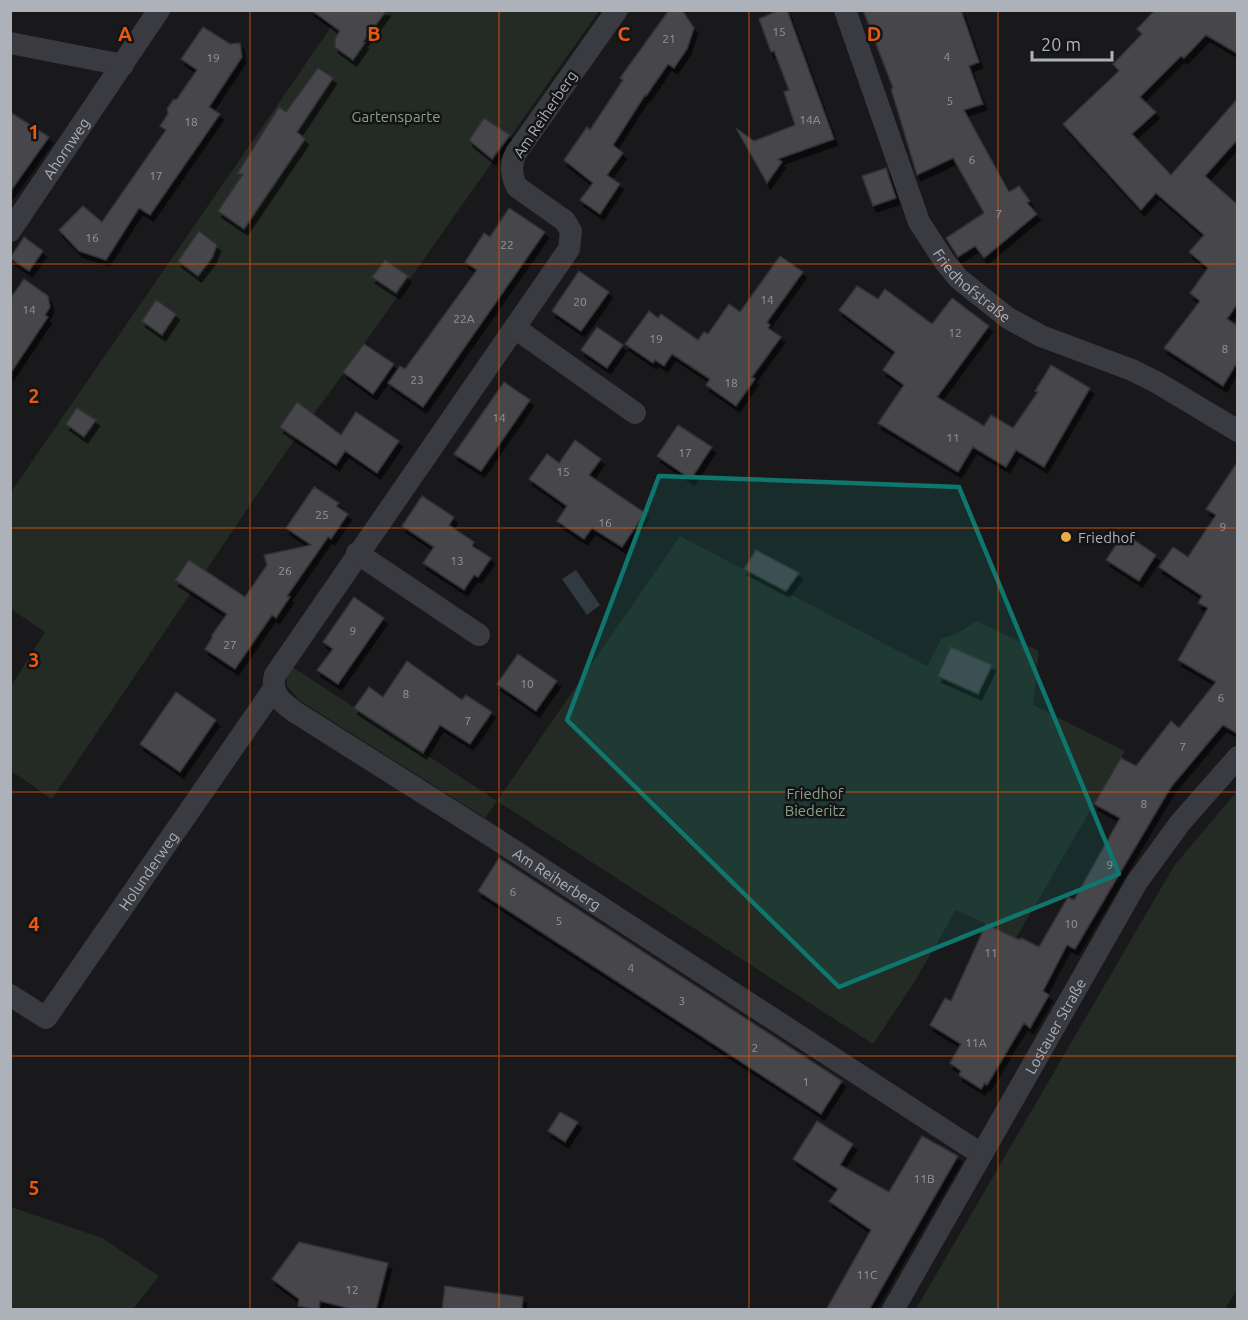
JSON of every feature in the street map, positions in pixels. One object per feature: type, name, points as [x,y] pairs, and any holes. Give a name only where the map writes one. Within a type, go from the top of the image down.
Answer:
[{"type":"street","name":"Ahornweg","points":[[10,231],[159,10]]},
{"type":"street","name":"Am Reiherberg","points":[[617,10],[513,158],[512,169],[517,187],[565,221],[571,231],[569,249],[357,553],[275,675],[273,690],[278,698],[295,712],[493,837],[981,1154]]},
{"type":"street","name":"Friedhofstraße","points":[[845,10],[919,222],[959,279],[1008,318],[1041,336],[1132,370],[1238,431]]},
{"type":"street","points":[[10,43],[123,65]]},
{"type":"street","points":[[514,328],[635,413]]},
{"type":"street","points":[[357,553],[479,635]]},
{"type":"street","name":"Holunderweg","points":[[10,995],[46,1018],[273,690]]},
{"type":"street","name":"Lostauer Straße","points":[[893,1310],[1137,882],[1174,830],[1238,758]]},
{"type":"highlighted area","points":[[659,476],[959,487],[1119,874],[839,987],[567,720]]},
{"type":"green space","name":"Gartensparte","points":[[342,11],[599,11],[281,459],[52,799],[11,771],[10,688],[45,632],[11,609],[11,492]]},
{"type":"green space","name":"Friedhof Biederitz","points":[[680,536],[927,666],[941,639],[958,633],[977,621],[1039,651],[1033,705],[1125,751],[1016,938],[956,910],[915,981],[873,1044],[497,801]]},
{"type":"green space","points":[[291,666],[497,801],[485,818],[299,700],[287,686],[286,672]]},
{"type":"green space","points":[[1237,791],[1237,1290],[1225,1309],[916,1309],[1174,866]]},
{"type":"green space","points":[[11,1207],[102,1238],[159,1276],[133,1309],[11,1309]]},
{"type":"shaded area","points":[[576,570],[600,605],[587,615],[562,579]]},
{"type":"building","points":[[311,10],[387,10],[363,42],[365,43],[353,60],[335,47],[335,39],[340,31]]},
{"type":"building","points":[[669,10],[682,10],[694,28],[687,49],[674,68],[668,64],[613,145],[623,153],[607,175],[620,184],[600,214],[580,200],[593,183],[564,160],[587,127],[590,130],[623,80],[620,78]]},
{"type":"building","points":[[779,10],[787,10],[834,139],[778,159],[782,162],[767,183],[736,128],[754,141],[795,125],[784,92],[789,90],[759,19]]},
{"type":"building","points":[[863,10],[961,10],[979,62],[969,66],[983,104],[964,110],[1009,192],[1019,186],[1030,201],[1027,203],[1037,214],[984,258],[975,246],[958,257],[946,238],[984,213],[953,158],[917,175],[891,89],[893,88]]},
{"type":"building","points":[[1155,10],[1238,10],[1238,54],[1206,35],[1184,58],[1181,56],[1140,97],[1156,112],[1132,134],[1171,175],[1238,98],[1238,139],[1205,176],[1238,205],[1238,303],[1227,319],[1238,326],[1238,361],[1223,386],[1164,348],[1200,301],[1190,293],[1208,268],[1189,252],[1204,235],[1156,193],[1141,210],[1063,124],[1119,71],[1113,64],[1142,34],[1137,29]]},
{"type":"building","points":[[203,27],[230,44],[240,43],[242,57],[209,107],[220,114],[150,215],[139,208],[106,260],[79,251],[59,230],[83,206],[102,222],[166,130],[160,126],[168,114],[167,109],[173,100],[177,99],[197,70],[181,59]]},
{"type":"building","points":[[318,68],[333,78],[297,132],[305,139],[244,229],[218,211],[243,174],[237,174],[279,107],[286,112]]},
{"type":"building","points":[[10,112],[49,137],[10,192]]},
{"type":"building","points":[[484,118],[510,135],[492,159],[469,140]]},
{"type":"building","points":[[886,168],[896,198],[873,206],[862,176]]},
{"type":"building","points":[[509,208],[545,232],[423,407],[388,383],[400,366],[405,369],[477,270],[465,262],[484,233],[490,237]]},
{"type":"building","points":[[199,231],[217,245],[212,258],[198,276],[178,261]]},
{"type":"building","points":[[24,237],[43,251],[29,271],[10,258]]},
{"type":"building","points":[[780,256],[803,272],[767,322],[770,325],[768,328],[781,337],[752,377],[755,379],[736,406],[706,385],[710,379],[672,354],[664,366],[655,360],[653,363],[625,344],[649,311],[658,318],[661,314],[698,340],[704,332],[708,334],[729,304],[740,312]]},
{"type":"building","points":[[385,260],[408,276],[396,293],[372,277]]},
{"type":"building","points":[[579,271],[609,292],[581,331],[552,311]]},
{"type":"building","points":[[24,279],[48,296],[50,307],[45,315],[48,317],[10,374],[10,299]]},
{"type":"building","points":[[857,286],[878,299],[885,289],[932,324],[952,298],[989,326],[937,397],[984,426],[991,415],[1013,428],[1038,392],[1035,391],[1051,365],[1090,388],[1044,467],[1016,450],[1006,467],[973,447],[958,472],[878,423],[904,385],[883,370],[895,352],[839,310]]},
{"type":"building","points":[[156,300],[176,314],[162,335],[142,321]]},
{"type":"building","points":[[597,327],[623,345],[607,368],[581,350]]},
{"type":"building","points":[[364,344],[394,364],[373,394],[343,372]]},
{"type":"building","points":[[504,382],[530,400],[481,471],[454,454]]},
{"type":"building","points":[[297,402],[341,435],[356,412],[399,441],[377,473],[345,451],[336,465],[280,427]]},
{"type":"building","points":[[77,408],[96,420],[84,437],[66,424]]},
{"type":"building","points":[[678,425],[712,447],[691,479],[657,456]]},
{"type":"building","points":[[575,440],[601,459],[589,475],[645,513],[622,547],[592,528],[584,539],[557,521],[567,506],[529,479],[547,454],[559,463]]},
{"type":"building","points":[[1238,461],[1238,734],[1223,725],[1171,787],[1075,949],[1067,945],[1043,991],[1049,995],[1030,1028],[1024,1023],[987,1085],[985,1083],[981,1089],[959,1075],[961,1071],[950,1063],[961,1044],[930,1025],[945,998],[951,1001],[986,924],[1039,947],[1068,897],[1074,900],[1120,818],[1094,804],[1121,758],[1136,766],[1171,721],[1179,728],[1216,682],[1178,660],[1208,608],[1198,603],[1202,596],[1159,567],[1173,547],[1188,557],[1216,515],[1206,509]]},
{"type":"building","points":[[314,487],[339,503],[336,506],[348,514],[331,539],[328,537],[287,596],[290,597],[276,618],[272,615],[235,669],[205,649],[227,614],[175,580],[189,560],[245,597],[267,565],[264,555],[311,545],[286,528]]},
{"type":"building","points":[[422,496],[454,517],[449,525],[474,542],[472,546],[491,558],[478,577],[474,575],[464,590],[423,563],[434,547],[402,526]]},
{"type":"building","points":[[1124,533],[1156,555],[1139,581],[1106,560]]},
{"type":"building","points":[[756,550],[799,573],[786,591],[744,569]]},
{"type":"building","points":[[354,597],[384,618],[338,684],[317,670],[333,649],[323,642]]},
{"type":"building","points":[[951,647],[992,665],[978,694],[938,676]]},
{"type":"building","points":[[518,654],[557,681],[536,711],[497,684]]},
{"type":"building","points":[[407,661],[462,700],[466,695],[492,712],[470,744],[440,725],[423,753],[354,708],[369,687],[383,697]]},
{"type":"building","points":[[176,692],[216,720],[180,772],[140,744]]},
{"type":"building","points":[[499,858],[842,1081],[821,1114],[478,891]]},
{"type":"building","points":[[560,1112],[578,1122],[565,1142],[548,1131]]},
{"type":"building","points":[[817,1121],[853,1144],[840,1165],[889,1192],[922,1136],[958,1156],[869,1310],[826,1310],[871,1230],[829,1201],[838,1189],[793,1159]]},
{"type":"building","points":[[299,1242],[388,1263],[376,1310],[355,1310],[320,1301],[319,1310],[298,1306],[299,1299],[272,1279]]},
{"type":"building","points":[[445,1286],[523,1297],[522,1310],[442,1310]]},
{"type":"place","name":"Friedhof","points":[[1066,537]]}]
